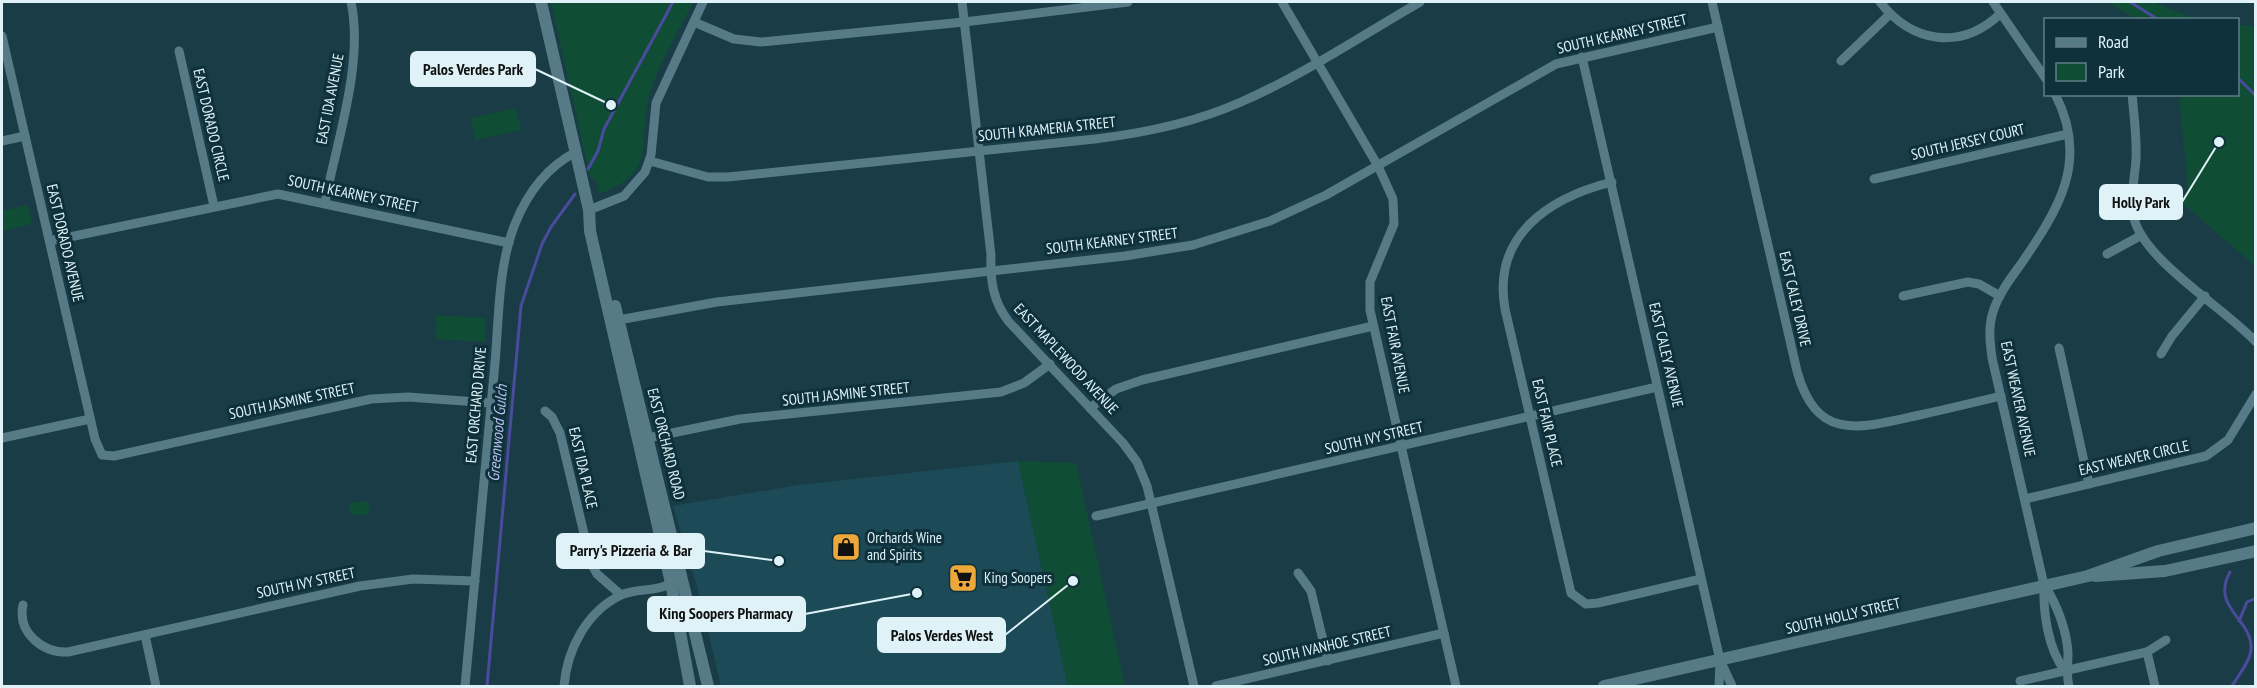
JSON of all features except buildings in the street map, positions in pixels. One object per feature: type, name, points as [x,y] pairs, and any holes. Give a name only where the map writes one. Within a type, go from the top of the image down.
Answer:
[{"type":"main road","name":"EAST ORCHARD ROAD","points":[[541,2],[589,210],[590,231],[677,581],[708,687]]},
{"type":"main road","name":"SOUTH HOLLY STREET","points":[[1604,687],[2088,576],[2158,551],[2256,528]]},
{"type":"main road","name":"SOUTH HOLLY STREET","points":[[2088,576],[2165,571],[2256,551]]},
{"type":"main road","name":"EAST ORCHARD ROAD","points":[[677,581],[690,687]]},
{"type":"street","name":"EAST IDA AVENUE","points":[[325,202],[354,59],[356,33],[351,2]]},
{"type":"street","points":[[589,210],[624,196],[640,179],[650,160],[656,103],[704,2]]},
{"type":"street","name":"EAST MAPLEWOOD AVENUE","points":[[962,2],[990,272],[996,300],[1004,315],[1137,462],[1151,504],[1194,687]]},
{"type":"street","points":[[694,22],[725,36],[752,42],[964,22],[1128,2]]},
{"type":"street","name":"EAST FAIR AVENUE","points":[[1282,2],[1390,189],[1395,216],[1392,233],[1370,282],[1369,299],[1373,326],[1456,687]]},
{"type":"street","name":"SOUTH KRAMERIA STREET","points":[[650,160],[701,176],[721,178],[1121,136],[1170,126],[1240,103],[1317,63],[1420,2]]},
{"type":"street","name":"EAST CALEY DRIVE","points":[[1712,2],[1797,371],[1808,401],[1831,421],[1856,428],[2001,396]]},
{"type":"street","points":[[1880,2],[1890,14],[1909,28],[1944,38],[1976,32],[2000,14]]},
{"type":"street","points":[[1993,2],[2044,76]]},
{"type":"street","points":[[1841,61],[1890,14]]},
{"type":"street","name":"SOUTH KEARNEY STREET","points":[[614,321],[717,302],[1160,252],[1202,242],[1278,218],[1378,166],[1548,67],[1582,57],[1718,27]]},
{"type":"street","name":"EAST DORADO AVENUE","points":[[2,36],[90,419],[97,448],[102,455]]},
{"type":"street","name":"EAST DORADO CIRCLE","points":[[179,51],[214,206]]},
{"type":"street","name":"EAST CALEY AVENUE","points":[[1582,57],[1720,660],[1732,687]]},
{"type":"street","name":"EAST WEAVER AVENUE","points":[[2056,96],[2068,134],[2069,168],[2061,200],[2000,296],[1993,314],[1990,338],[2044,585],[2056,603],[2068,654],[2065,671],[2069,687]]},
{"type":"street","points":[[2132,96],[2136,148],[2132,209],[2140,236],[2161,260],[2256,342]]},
{"type":"street","name":"SOUTH JERSEY COURT","points":[[1874,179],[2068,134]]},
{"type":"street","points":[[2,141],[25,136]]},
{"type":"street","name":"EAST ORCHARD DRIVE","points":[[465,687],[491,403],[509,243],[519,214],[540,181],[559,161],[576,152]]},
{"type":"street","name":"EAST FAIR PLACE","points":[[1612,182],[1580,193],[1542,213],[1521,232],[1506,260],[1503,295],[1530,417],[1571,593],[1579,601],[1598,603],[1701,579]]},
{"type":"street","name":"SOUTH KEARNEY STREET","points":[[50,241],[273,194],[325,202],[509,243]]},
{"type":"street","points":[[2107,254],[2140,236]]},
{"type":"street","points":[[1903,296],[1968,282],[1978,284],[2000,296]]},
{"type":"street","points":[[2161,354],[2177,328],[2205,296]]},
{"type":"street","points":[[1090,408],[1116,389],[1142,380],[1373,326]]},
{"type":"street","points":[[2059,348],[2089,484]]},
{"type":"street","name":"SOUTH JASMINE STREET","points":[[643,439],[740,419],[995,393],[1024,384],[1050,364]]},
{"type":"street","name":"SOUTH IVY STREET","points":[[1096,516],[1657,387]]},
{"type":"street","name":"EAST WEAVER CIRCLE","points":[[2025,499],[2190,461],[2212,453],[2228,440],[2256,394]]},
{"type":"street","name":"SOUTH JASMINE STREET","points":[[102,455],[114,456],[371,399],[408,397],[491,403]]},
{"type":"street","name":"EAST IDA PLACE","points":[[545,411],[552,417],[560,433],[591,563],[597,574],[621,595]]},
{"type":"street","points":[[2,438],[90,419]]},
{"type":"street","points":[[1298,573],[1311,591],[1328,661]]},
{"type":"street","name":"SOUTH IVY STREET","points":[[23,605],[22,615],[27,631],[37,642],[51,651],[77,651],[360,586],[413,579],[475,581]]},
{"type":"street","points":[[564,687],[567,660],[576,640],[607,605],[621,595],[663,587],[677,581]]},
{"type":"street","name":"SOUTH IVANHOE STREET","points":[[1216,687],[1444,633]]},
{"type":"street","points":[[145,636],[156,687]]},
{"type":"street","points":[[2020,681],[2147,652],[2166,640]]},
{"type":"street","points":[[2147,652],[2156,687]]},
{"type":"street","name":"EAST CALEY AVENUE","points":[[1719,687],[1720,660]]},
{"type":"shaded area","points":[[1018,461],[1068,686],[721,686],[699,593],[673,506],[799,485]]},
{"type":"green space","points":[[551,2],[693,2],[664,58],[650,93],[639,165],[631,176],[599,194],[597,181],[590,177]]},
{"type":"green space","points":[[2107,2],[2152,2],[2193,18],[2135,18]]},
{"type":"green space","points":[[2239,24],[2255,27],[2255,266],[2181,202],[2188,189],[2179,96],[2239,96]]},
{"type":"green space","points":[[516,108],[521,130],[475,140],[471,118]]},
{"type":"green space","points":[[28,205],[32,224],[2,231],[2,211]]},
{"type":"green space","points":[[436,315],[486,318],[485,342],[435,339]]},
{"type":"green space","points":[[1018,461],[1076,463],[1125,686],[1068,686]]},
{"type":"green space","points":[[368,501],[370,514],[351,516],[349,503]]},
{"type":"waterway","name":"Greenwood Gulch","points":[[588,169],[598,151],[604,129],[673,2]]},
{"type":"waterway","points":[[2130,2],[2156,18]]},
{"type":"waterway","points":[[2239,79],[2256,96]]},
{"type":"waterway","name":"Greenwood Gulch","points":[[487,686],[521,306],[542,244],[551,227],[575,194]]},
{"type":"waterway","points":[[2230,572],[2225,584],[2225,595],[2228,604],[2246,629],[2251,649],[2247,663],[2232,686]]},
{"type":"waterway","points":[[2239,621],[2247,602],[2256,598]]},
{"type":"place","name":"Palos Verdes Park","points":[[611,105]]},
{"type":"place","name":"Holly Park","points":[[2219,142]]},
{"type":"place","name":"Orchards Wine and Spirits","points":[[846,547]]},
{"type":"place","name":"Parry's Pizzeria & Bar","points":[[779,561]]},
{"type":"place","name":"King Soopers","points":[[963,578]]},
{"type":"place","name":"Palos Verdes West","points":[[1073,581]]},
{"type":"place","name":"King Soopers Pharmacy","points":[[917,593]]}]
